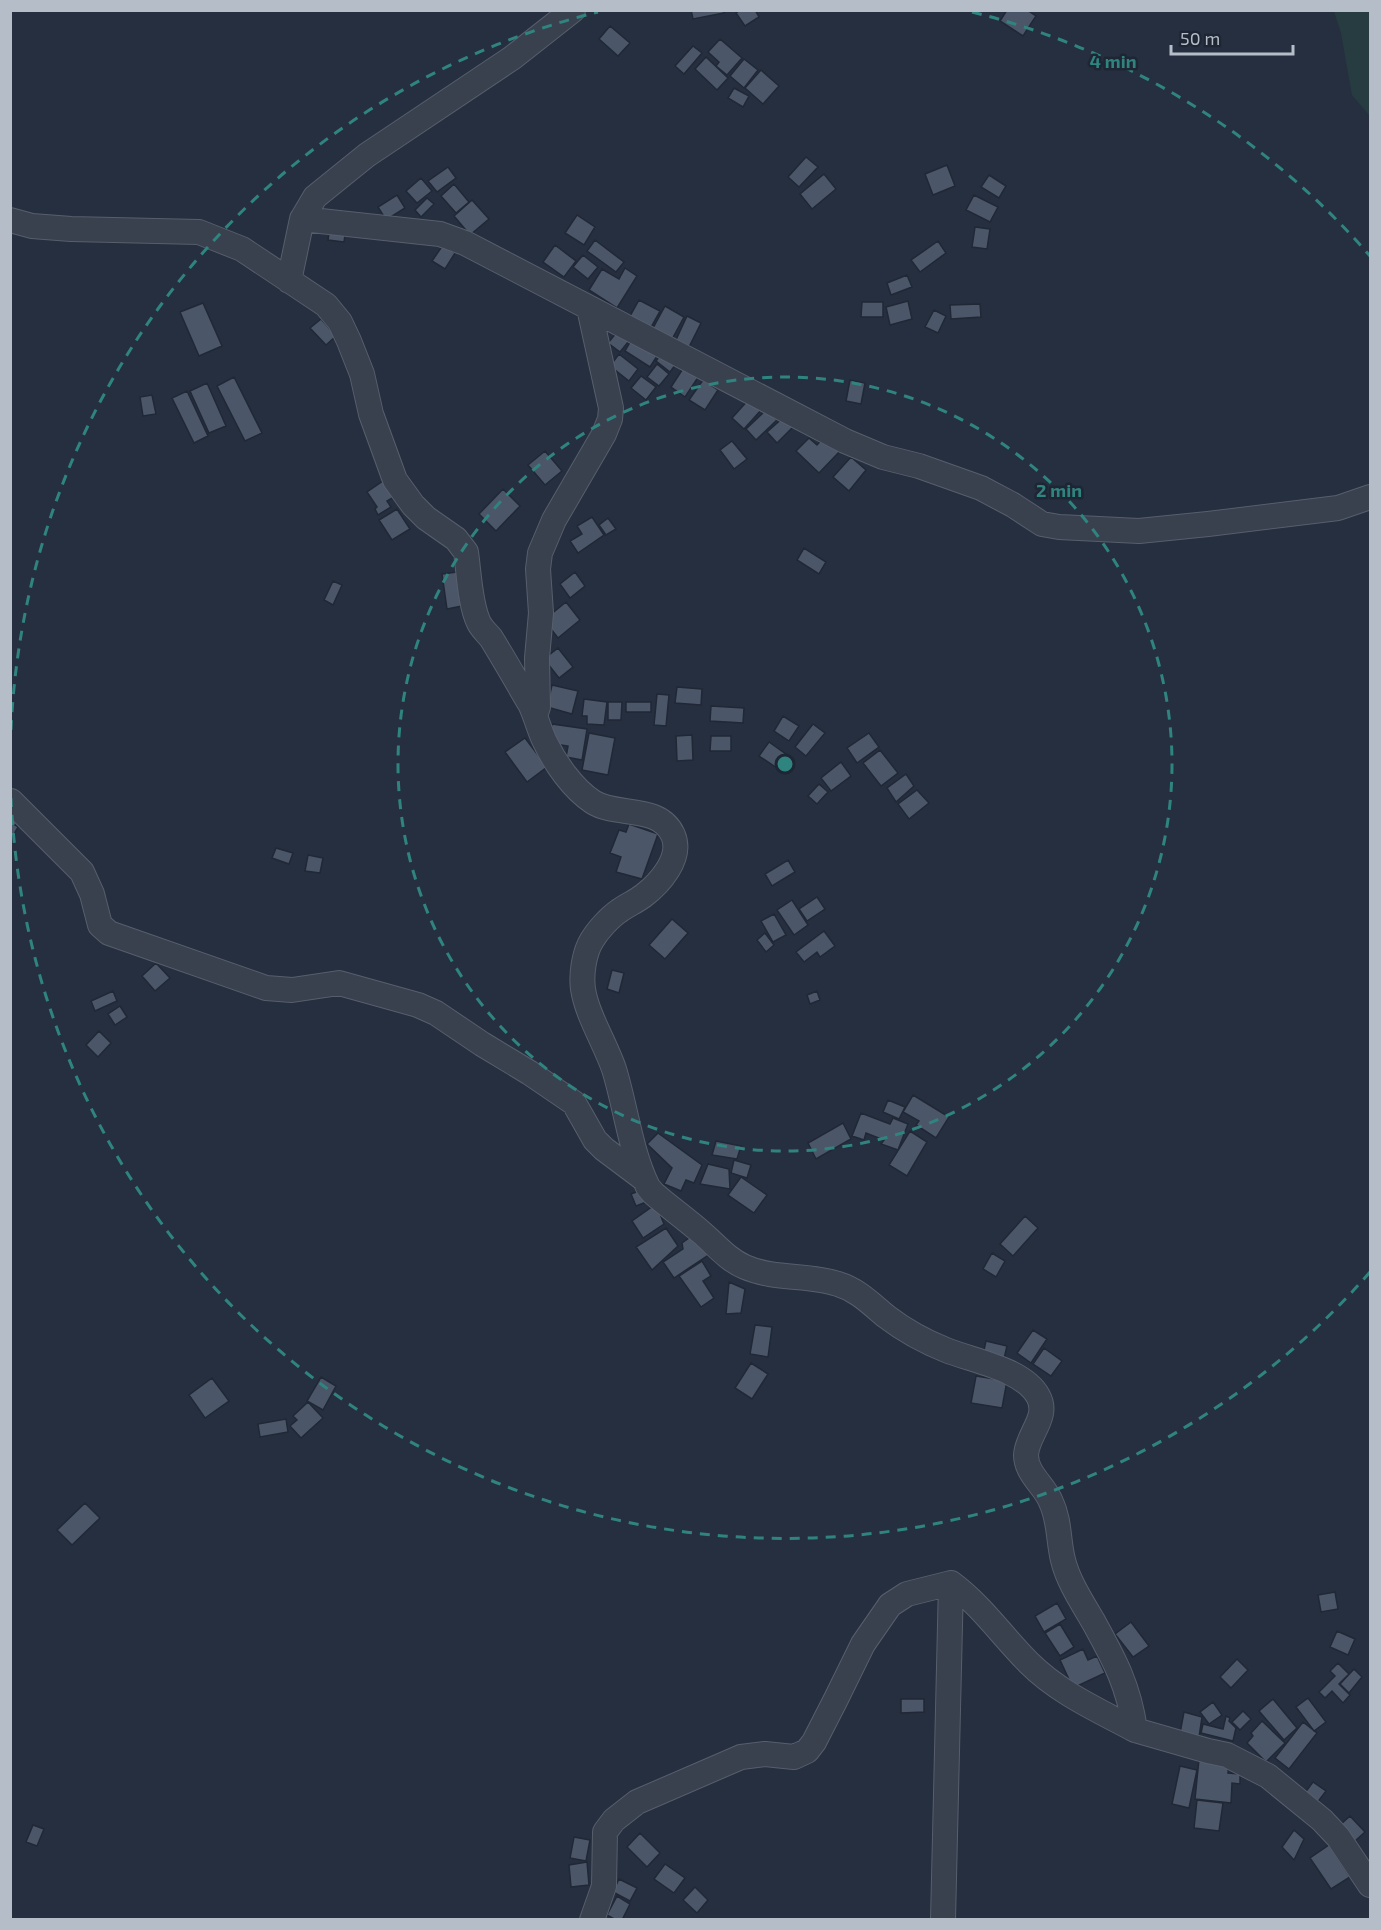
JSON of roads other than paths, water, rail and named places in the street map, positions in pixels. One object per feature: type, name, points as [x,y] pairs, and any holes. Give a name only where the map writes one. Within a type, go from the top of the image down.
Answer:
[{"type":"street","points":[[289,281],[302,219],[315,197],[368,155],[512,58],[573,10]]},
{"type":"street","points":[[10,219],[32,226],[71,229],[199,232],[242,249],[326,305],[340,322],[362,374],[371,414],[395,480],[413,505],[426,518],[462,545],[466,552],[474,608],[480,624],[535,716],[553,757],[583,794],[602,807],[630,810],[661,821],[674,837],[675,852],[660,880],[642,897],[617,912],[591,941],[584,959],[583,988],[586,1002],[614,1071],[644,1179],[653,1193],[726,1255],[743,1266],[774,1275],[816,1279],[838,1284],[860,1294],[888,1318],[915,1335],[945,1349],[1009,1372],[1029,1384],[1042,1404],[1039,1423],[1030,1436],[1026,1457],[1033,1475],[1050,1500],[1057,1518],[1063,1560],[1079,1598],[1108,1648],[1127,1689],[1135,1730]]},
{"type":"street","points":[[302,219],[440,234],[465,243],[845,441],[883,457],[919,466],[981,488],[1042,524],[1084,529],[1139,531],[1338,508],[1371,496]]},
{"type":"street","points":[[535,716],[538,707],[537,658],[541,613],[538,569],[540,553],[554,520],[604,434],[610,418],[611,408],[589,308]]},
{"type":"street","points":[[10,801],[82,872],[92,894],[100,925],[109,933],[266,988],[292,990],[339,983],[418,1005],[436,1013],[574,1103],[595,1140],[644,1179]]},
{"type":"street","points":[[943,1920],[951,1583]]},
{"type":"street","points":[[592,1920],[604,1886],[605,1832],[614,1820],[637,1802],[741,1756],[765,1754],[794,1757],[807,1751],[837,1699],[863,1644],[890,1605],[907,1594],[951,1583],[968,1595],[1030,1664],[1066,1693],[1135,1730],[1227,1755],[1268,1776],[1322,1820],[1338,1837],[1371,1885]]}]
